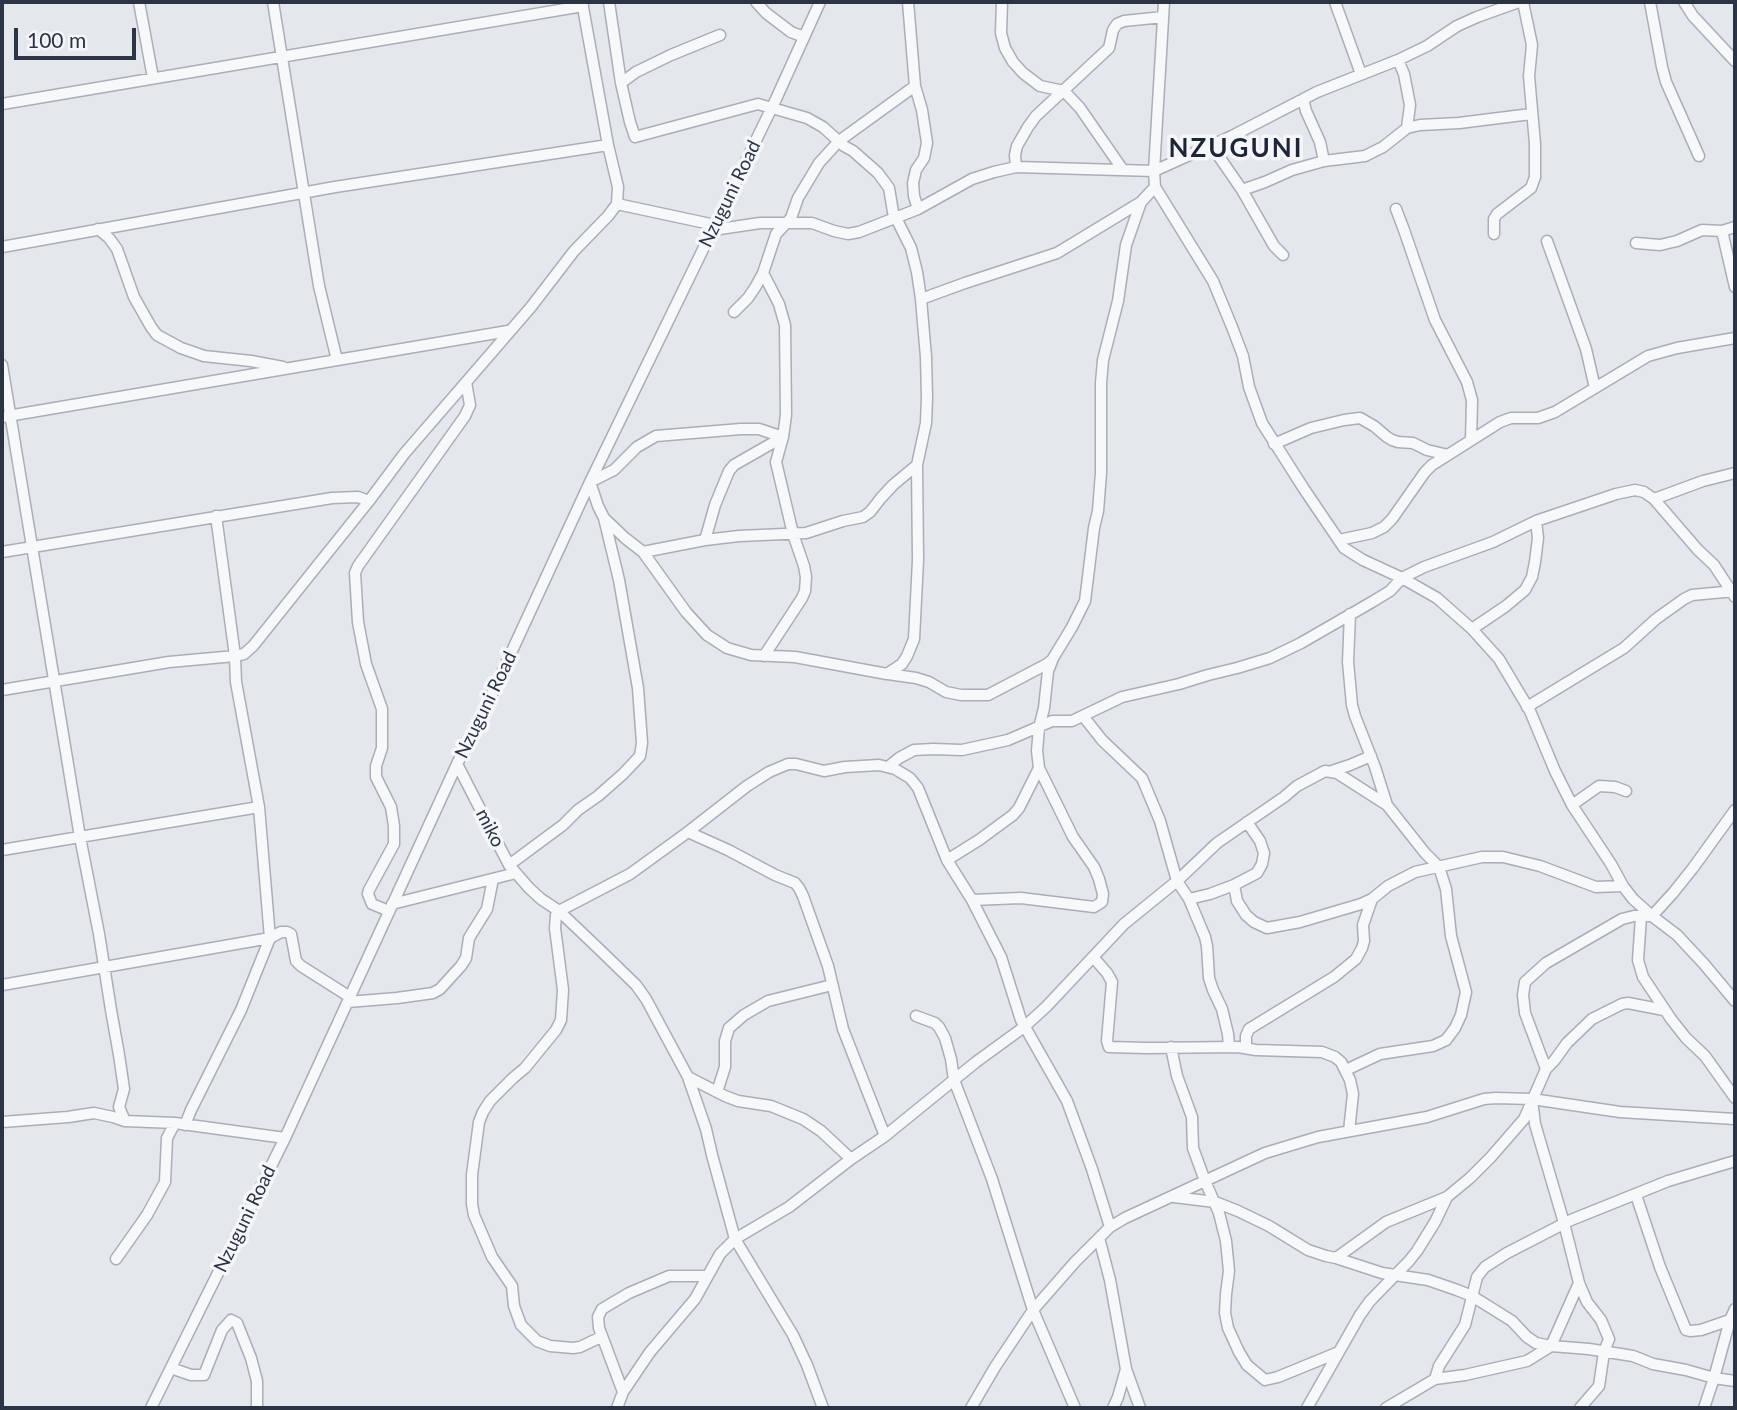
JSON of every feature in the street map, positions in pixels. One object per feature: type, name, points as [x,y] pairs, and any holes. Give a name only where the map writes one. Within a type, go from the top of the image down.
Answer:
[{"type":"street","points":[[139,2],[153,78]]},
{"type":"street","points":[[273,2],[319,286],[337,360]]},
{"type":"street","points":[[609,2],[621,83],[635,137],[758,104],[814,121],[862,158],[885,180],[889,188],[895,218],[911,248],[917,271],[926,357],[927,398],[926,423],[917,465],[918,560],[914,639],[902,664],[887,674]]},
{"type":"street","points":[[756,2],[791,32],[804,37]]},
{"type":"street","name":"Nzuguni Road","points":[[151,1408],[285,1138],[457,764],[590,482],[772,109],[820,2]]},
{"type":"street","points":[[908,2],[915,86],[928,143],[913,183],[918,209]]},
{"type":"street","points":[[1002,2],[1001,33],[1013,62],[1032,82],[1064,91],[1080,108],[1123,170]]},
{"type":"street","points":[[1164,2],[1155,187],[1213,281],[1236,337],[1262,423],[1274,444],[1344,548],[1437,598],[1472,628],[1499,659],[1527,706],[1572,805],[1623,886],[1646,916],[1677,935],[1735,1001]]},
{"type":"street","points":[[1335,2],[1361,74]]},
{"type":"street","points":[[617,204],[714,227],[760,223],[812,223],[848,234],[918,209],[972,179],[1016,167],[1154,171],[1303,99],[1398,60],[1440,39],[1457,26],[1521,2],[1532,45],[1529,76],[1535,177],[1531,188],[1497,214],[1494,219],[1494,234]]},
{"type":"street","points":[[1650,2],[1666,82],[1699,156]]},
{"type":"street","points":[[1684,2],[1693,16],[1735,61]]},
{"type":"street","points":[[2,104],[583,4],[618,187],[617,204],[608,216],[574,251],[531,307],[404,454],[244,654],[158,664],[2,690]]},
{"type":"street","points":[[1016,167],[1015,155],[1020,138],[1036,116],[1109,48],[1117,24],[1163,17]]},
{"type":"street","points":[[621,83],[636,72],[671,55],[720,35]]},
{"type":"street","points":[[1398,60],[1404,74],[1410,105],[1407,128]]},
{"type":"street","points":[[734,312],[748,298],[763,273],[776,234],[791,218],[798,198],[818,163],[839,141],[915,86]]},
{"type":"street","points":[[1303,99],[1320,142],[1324,162]]},
{"type":"street","points":[[1242,190],[1292,170],[1364,156],[1383,147],[1407,128],[1531,114]]},
{"type":"street","points":[[2,247],[303,193],[608,145]]},
{"type":"street","points":[[1211,145],[1283,255]]},
{"type":"street","points":[[921,299],[1057,253],[1141,202],[1155,187]]},
{"type":"street","points":[[972,901],[1021,898],[1094,907],[1103,899],[1094,867],[1073,836],[1039,768],[1037,751],[1048,671],[1085,601],[1101,473],[1103,360],[1118,301],[1126,245],[1141,202]]},
{"type":"street","points":[[1395,209],[1405,230],[1435,320],[1467,382],[1472,400],[1471,440]]},
{"type":"street","points":[[1636,243],[1660,245],[1702,230],[1722,231],[1735,227]]},
{"type":"street","points":[[98,229],[117,248],[134,297],[158,335],[181,348],[204,356],[289,368]]},
{"type":"street","points":[[1722,231],[1735,287]]},
{"type":"street","points":[[1547,241],[1586,349],[1595,388]]},
{"type":"street","points":[[763,273],[779,304],[785,325],[786,415],[776,462],[793,534],[805,570],[805,592],[764,656]]},
{"type":"street","points":[[6,416],[508,331]]},
{"type":"street","points":[[1339,540],[1373,533],[1384,527],[1432,465],[1511,418],[1535,419],[1555,412],[1648,356],[1676,348],[1735,338]]},
{"type":"street","points":[[2,365],[6,416],[33,547],[80,837],[121,1065],[124,1089],[119,1107],[125,1121]]},
{"type":"street","points":[[466,382],[470,405],[465,416],[355,573],[358,622],[366,664],[382,709],[382,748],[376,766],[376,777],[391,807],[394,826],[394,844],[369,890],[372,904],[391,907],[493,879],[513,869],[623,774],[640,756],[642,743],[638,688],[619,580],[604,518],[590,482],[614,470],[637,447],[656,436],[759,429],[783,437]]},
{"type":"street","points":[[1274,444],[1311,428],[1360,418],[1387,438],[1413,443],[1448,455]]},
{"type":"street","points":[[705,541],[715,505],[729,471],[734,465],[783,437]]},
{"type":"street","points":[[643,552],[705,541],[813,531],[866,515],[917,465]]},
{"type":"street","points":[[1654,499],[1703,481],[1735,473]]},
{"type":"street","points":[[888,767],[914,750],[962,750],[1008,740],[1052,721],[1070,722],[1122,697],[1270,658],[1390,591],[1402,578],[1424,567],[1493,542],[1536,521],[1635,490],[1654,499],[1698,551],[1714,565],[1734,593]]},
{"type":"street","points":[[2,552],[332,498],[358,496],[369,501]]},
{"type":"street","points":[[116,1259],[165,1182],[167,1138],[191,1110],[241,1010],[270,937],[259,807],[236,682],[235,656],[216,516]]},
{"type":"street","points":[[604,518],[643,552],[686,612],[707,635],[727,648],[751,655],[795,657],[916,678],[946,692],[961,695],[984,695],[997,691],[1052,660]]},
{"type":"street","points":[[1472,628],[1506,606],[1529,584],[1538,538],[1536,521]]},
{"type":"street","points":[[1527,706],[1624,648],[1684,598],[1692,595],[1734,593]]},
{"type":"street","points":[[1350,614],[1348,662],[1352,705],[1387,805]]},
{"type":"street","points":[[1083,716],[1102,740],[1142,778],[1160,821],[1177,881],[1189,899],[1205,937],[1209,978],[1222,1009],[1229,1047]]},
{"type":"street","points":[[618,1407],[623,1392],[650,1352],[695,1299],[720,1254],[735,1239],[789,1207],[1024,1027],[1124,924],[1177,881],[1217,843],[1315,775],[1371,756]]},
{"type":"street","name":"miko","points":[[457,764],[513,869],[529,888],[559,911],[636,985],[646,999],[688,1077],[706,1129],[735,1239],[793,1335],[824,1408]]},
{"type":"street","points":[[601,1337],[592,1343],[573,1348],[550,1346],[537,1341],[518,1318],[513,1290],[492,1257],[474,1215],[474,1155],[479,1122],[490,1101],[536,1055],[561,1020],[563,990],[555,928],[559,911],[630,874],[747,786],[782,766],[796,764],[824,771],[879,765],[895,769],[910,778],[918,788],[947,860],[1001,957],[1024,1027],[1071,1110],[1093,1169],[1110,1227]]},
{"type":"street","points":[[947,860],[1013,815],[1039,768]]},
{"type":"street","points":[[1331,771],[1387,805],[1439,867],[1446,889],[1451,936],[1466,992],[1461,1015],[1443,1042],[1380,1054],[1346,1070]]},
{"type":"street","points":[[1572,805],[1599,786],[1626,791]]},
{"type":"street","points":[[2,850],[259,807]]},
{"type":"street","points":[[1734,813],[1687,877],[1646,916],[1638,964],[1664,1010],[1686,1038],[1705,1056],[1735,1098]]},
{"type":"street","points":[[1189,899],[1234,885],[1257,873],[1264,860],[1263,848],[1247,822]]},
{"type":"street","points":[[688,832],[795,883],[799,888],[823,950],[843,1029],[885,1136]]},
{"type":"street","points":[[1234,885],[1237,901],[1246,915],[1267,928],[1355,907],[1372,899],[1405,876],[1473,858],[1503,858],[1540,866],[1596,887],[1623,886]]},
{"type":"street","points":[[2,985],[286,932],[291,934],[296,961],[349,1000],[433,993],[440,989],[466,958],[469,938],[487,909],[493,879]]},
{"type":"street","points":[[1246,1048],[1249,1029],[1334,976],[1356,959],[1364,941],[1363,925],[1372,899]]},
{"type":"street","points":[[1546,1069],[1525,1013],[1524,983],[1546,963],[1622,919],[1646,916]]},
{"type":"street","points":[[1093,957],[1112,982],[1108,1046],[1229,1047],[1322,1052],[1335,1057],[1346,1070],[1350,1080],[1353,1094],[1349,1131]]},
{"type":"street","points":[[717,1092],[725,1067],[725,1041],[729,1028],[744,1015],[768,1001],[832,985]]},
{"type":"street","points":[[1336,1258],[1387,1222],[1447,1197],[1470,1178],[1524,1119],[1546,1069],[1577,1032],[1592,1019],[1609,1009],[1628,1003],[1664,1010]]},
{"type":"street","points":[[916,1016],[930,1020],[939,1027],[949,1048],[954,1080],[992,1179],[1033,1310],[1075,1408]]},
{"type":"street","points":[[1171,1047],[1177,1076],[1192,1117],[1193,1148],[1226,1241],[1229,1261],[1226,1320],[1234,1342],[1247,1365],[1264,1379],[1271,1380],[1339,1352]]},
{"type":"street","points":[[688,1077],[737,1101],[771,1106],[803,1119],[821,1131],[851,1159]]},
{"type":"street","points":[[971,1408],[1033,1310],[1110,1227],[1278,1148],[1318,1137],[1427,1116],[1484,1099],[1508,1097],[1620,1112],[1735,1119]]},
{"type":"street","points":[[1532,1099],[1535,1124],[1579,1283],[1587,1302],[1609,1336],[1599,1386],[1580,1408]]},
{"type":"street","points":[[2,1122],[94,1113],[125,1121],[180,1124],[285,1138]]},
{"type":"street","points":[[1435,1379],[1439,1366],[1465,1325],[1477,1277],[1485,1267],[1564,1223],[1668,1181],[1735,1161]]},
{"type":"street","points":[[1636,1195],[1660,1267],[1686,1330],[1701,1330],[1730,1320]]},
{"type":"street","points":[[1173,1197],[1214,1202],[1260,1221],[1308,1250],[1382,1273],[1428,1280],[1472,1297],[1512,1321],[1536,1343],[1638,1357],[1653,1364],[1735,1381]]},
{"type":"street","points":[[1307,1408],[1370,1301],[1417,1251],[1447,1197]]},
{"type":"street","points":[[1099,1238],[1110,1280],[1126,1369],[1140,1408]]},
{"type":"street","points":[[623,1392],[601,1337],[599,1314],[605,1306],[668,1276],[706,1276]]},
{"type":"street","points":[[1386,1408],[1435,1379],[1527,1361],[1551,1346],[1579,1283]]},
{"type":"street","points":[[1704,1408],[1735,1308]]},
{"type":"street","points":[[171,1368],[191,1375],[204,1375],[222,1330],[231,1320],[237,1323],[251,1358],[257,1381],[257,1408]]},
{"type":"street","points":[[1726,1335],[1735,1343]]},
{"type":"street","points":[[1113,1408],[1126,1369]]},
{"type":"district","name":"NZUGUNI","points":[[1236,149]]}]
